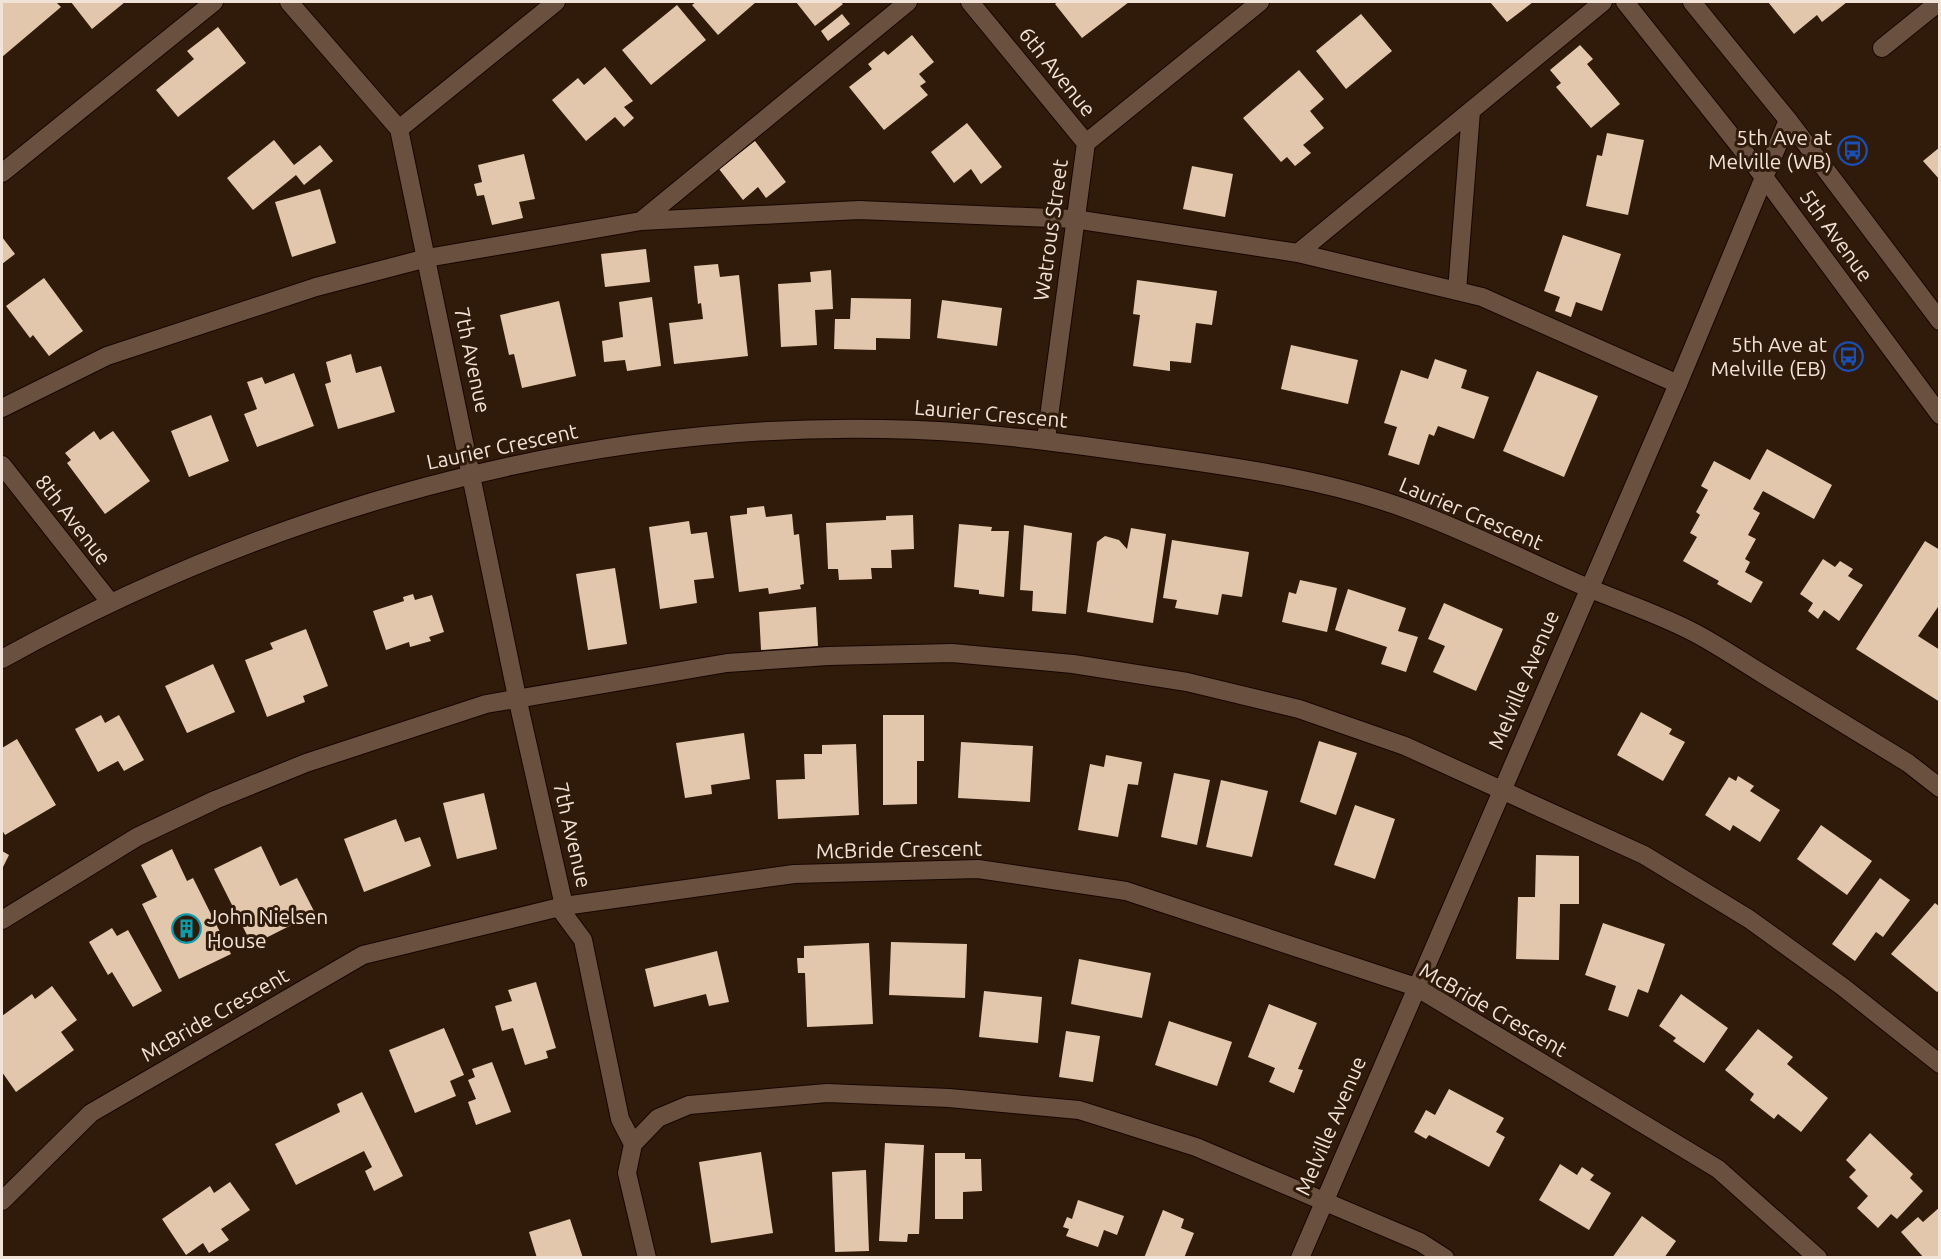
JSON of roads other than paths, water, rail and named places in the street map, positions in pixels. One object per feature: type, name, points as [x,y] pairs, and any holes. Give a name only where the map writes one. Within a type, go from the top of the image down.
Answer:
[{"type":"street","points":[[2,173],[214,2]]},
{"type":"street","name":"7th Avenue","points":[[290,2],[399,129],[473,475],[517,698],[564,906],[563,914],[583,940],[620,1119],[633,1144]]},
{"type":"street","points":[[399,129],[556,2]]},
{"type":"street","points":[[641,221],[908,2]]},
{"type":"street","name":"6th Avenue","points":[[970,2],[1086,143]]},
{"type":"street","name":"Watrous Street","points":[[1046,439],[1086,143],[1260,2]]},
{"type":"street","points":[[1298,253],[1603,2]]},
{"type":"street","name":"5th Avenue","points":[[1625,2],[1764,177],[1940,414]]},
{"type":"street","name":"5th Avenue","points":[[1692,2],[1788,120],[1940,321]]},
{"type":"street","points":[[1882,48],[1939,2]]},
{"type":"street","points":[[1457,291],[1471,111]]},
{"type":"street","name":"Melville Avenue","points":[[1300,1257],[1678,384],[1788,120]]},
{"type":"street","points":[[2,408],[107,356],[316,286],[427,258],[641,221],[859,210],[1074,219],[1298,253],[1482,297],[1678,384]]},
{"type":"street","name":"Laurier Crescent","points":[[2,659],[110,602],[202,562],[366,502],[473,475],[590,452],[684,439],[801,430],[926,430],[1046,439],[1191,460],[1344,490],[1412,511],[1692,631],[1908,763],[1940,788]]},
{"type":"street","name":"8th Avenue","points":[[2,465],[110,602]]},
{"type":"street","points":[[2,920],[137,837],[215,800],[306,763],[486,704],[727,663],[828,656],[952,654],[1073,664],[1186,682],[1299,709],[1404,746],[1644,855],[1749,919],[1843,987],[1940,1064]]},
{"type":"street","name":"McBride Crescent","points":[[2,1201],[91,1113],[363,954],[564,906],[794,874],[978,869],[1126,891],[1416,987],[1718,1169],[1818,1257]]},
{"type":"street","points":[[647,1257],[627,1173],[633,1144],[658,1118],[689,1105],[828,1093],[949,1098],[1079,1110],[1196,1147],[1420,1242],[1445,1257]]},
{"type":"place","name":"5th Ave at Melville (WB)","points":[[1853,150]]},
{"type":"place","name":"5th Ave at Melville (EB)","points":[[1848,357]]},
{"type":"place","name":"John Nielsen House","points":[[186,929]]}]
